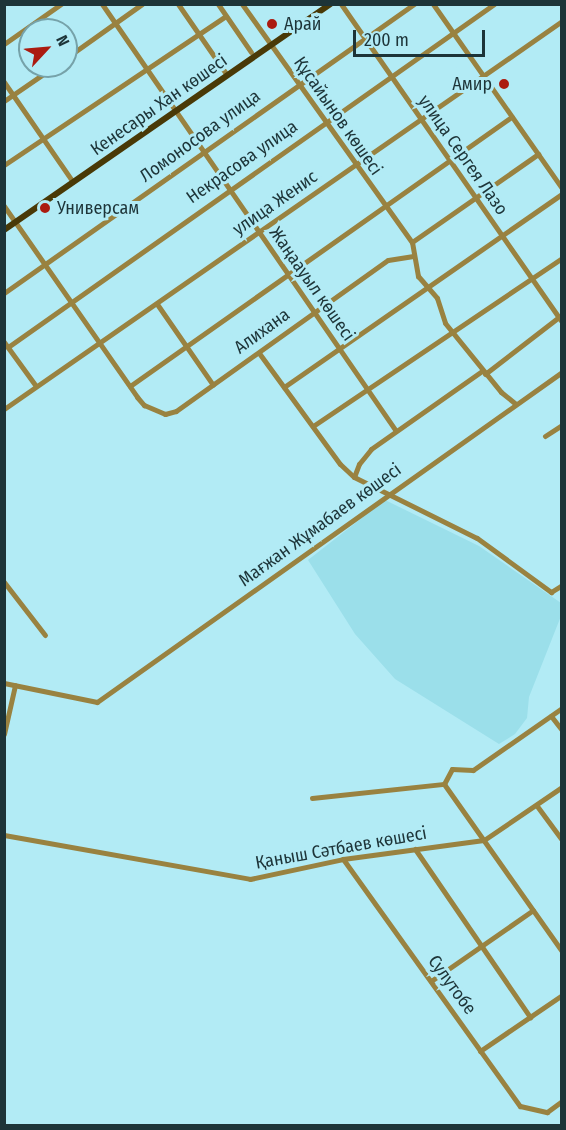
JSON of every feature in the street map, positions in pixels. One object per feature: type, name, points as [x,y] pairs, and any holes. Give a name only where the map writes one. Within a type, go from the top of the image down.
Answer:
[{"type":"main road","name":"Кенесары Хан көшесі","points":[[4,230],[330,4]]},
{"type":"street","points":[[4,44],[61,4]]},
{"type":"street","name":"Жаңаауыл көшесі","points":[[102,4],[396,431]]},
{"type":"street","points":[[78,49],[142,4]]},
{"type":"street","points":[[177,4],[227,75]]},
{"type":"street","points":[[218,4],[251,52]]},
{"type":"street","name":"Құсайынов көшесі","points":[[242,4],[354,166],[412,242]]},
{"type":"street","name":"улица Сергея Лазо","points":[[341,4],[529,280],[560,318]]},
{"type":"street","name":"Ломоносова улица","points":[[4,294],[414,4]]},
{"type":"street","points":[[433,4],[561,188]]},
{"type":"street","name":"Некрасова улица","points":[[6,344],[495,4]]},
{"type":"street","points":[[4,165],[226,16]]},
{"type":"street","name":"улица Женис","points":[[4,409],[561,21]]},
{"type":"street","points":[[4,101],[38,78]]},
{"type":"street","points":[[4,82],[73,182]]},
{"type":"street","points":[[4,206],[130,386],[512,117]]},
{"type":"street","points":[[516,404],[484,372],[452,333],[437,298],[418,276],[412,256],[412,242],[538,154]]},
{"type":"street","points":[[284,387],[561,194]]},
{"type":"street","name":"Алихана","points":[[130,386],[144,405],[161,412],[176,411],[388,260],[412,256]]},
{"type":"street","points":[[313,426],[561,258]]},
{"type":"street","points":[[157,304],[213,385]]},
{"type":"street","points":[[354,477],[364,458],[396,431],[560,318]]},
{"type":"street","points":[[6,344],[36,386]]},
{"type":"street","points":[[258,353],[354,477],[390,492],[477,538],[551,592],[561,585]]},
{"type":"street","name":"Мағжан Жұмабаев көшесі","points":[[15,685],[97,702],[305,557],[390,492],[561,372]]},
{"type":"street","points":[[545,436],[561,425]]},
{"type":"street","points":[[4,582],[45,635]]},
{"type":"street","points":[[4,683],[15,685],[4,734]]},
{"type":"street","points":[[444,784],[452,769],[473,770],[561,708]]},
{"type":"street","points":[[551,716],[561,730]]},
{"type":"street","points":[[312,798],[444,784]]},
{"type":"street","points":[[444,784],[561,951]]},
{"type":"street","name":"Қаныш Сәтбаев көшесі","points":[[4,834],[250,879],[343,859],[484,840],[537,806],[561,787]]},
{"type":"street","points":[[537,806],[561,840]]},
{"type":"street","points":[[415,849],[530,1017]]},
{"type":"street","name":"Сулутобе","points":[[343,859],[520,1106],[547,1112],[561,1101]]},
{"type":"street","points":[[431,981],[533,910]]},
{"type":"street","points":[[480,1051],[561,996]]},
{"type":"shaded area","points":[[385,500],[479,546],[561,603],[561,616],[529,697],[527,718],[515,734],[499,744],[395,679],[355,634],[308,560]]},
{"type":"place","name":"Арай","points":[[272,24]]},
{"type":"place","name":"Амир","points":[[504,84]]},
{"type":"place","name":"Универсам","points":[[45,208]]}]
